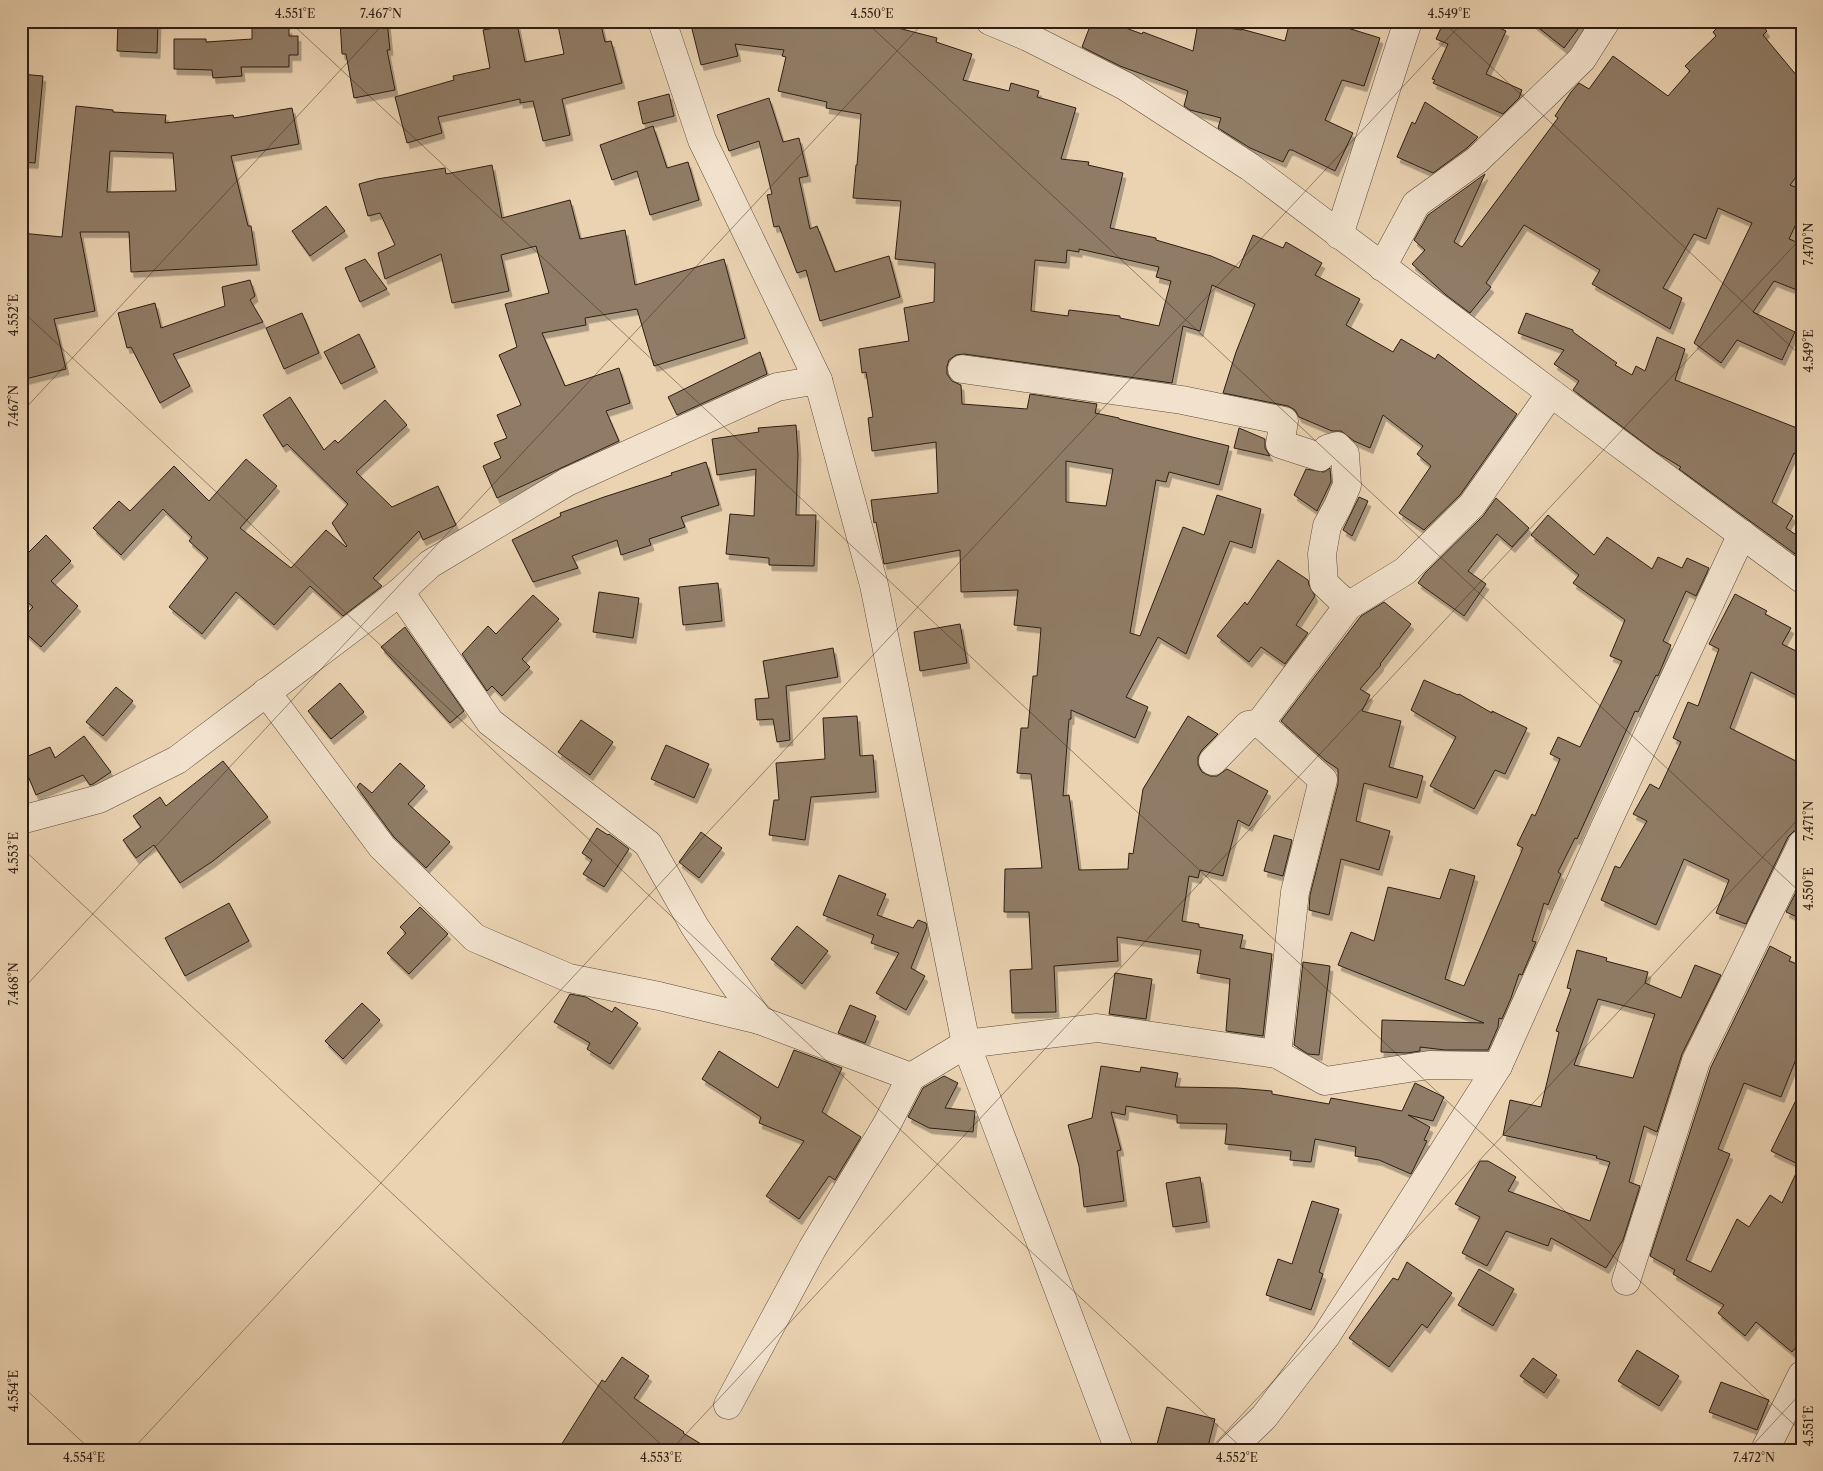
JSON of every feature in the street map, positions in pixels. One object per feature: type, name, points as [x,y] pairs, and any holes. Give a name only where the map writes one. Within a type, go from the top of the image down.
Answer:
[{"type":"street","points":[[662,21],[702,140],[818,380],[874,585],[966,1044],[1119,1450]]},
{"type":"street","points":[[990,21],[1028,37],[1125,86],[1250,167],[1551,394],[1802,579]]},
{"type":"street","points":[[1339,235],[1408,21]]},
{"type":"street","points":[[1382,267],[1416,204],[1477,160],[1582,59],[1606,21]]},
{"type":"street","points":[[962,369],[1182,400],[1284,421],[1280,444],[1320,457],[1327,449],[1337,446],[1345,454],[1347,484],[1327,526],[1322,554],[1324,583],[1348,606]]},
{"type":"street","points":[[21,820],[100,799],[177,760],[400,592],[430,564],[568,482],[777,387],[818,380]]},
{"type":"street","points":[[1212,761],[1248,725],[1260,723],[1348,606],[1405,571],[1472,505],[1551,394]]},
{"type":"street","points":[[1230,1450],[1264,1417],[1326,1336],[1498,1066],[1605,827],[1742,534]]},
{"type":"street","points":[[400,592],[490,722],[648,844],[695,927],[759,1020]]},
{"type":"street","points":[[266,692],[382,847],[475,938],[569,978],[659,996],[759,1020],[911,1077]]},
{"type":"street","points":[[1260,723],[1323,780],[1295,892],[1277,1054]]},
{"type":"street","points":[[1626,1281],[1696,1062],[1802,844]]},
{"type":"street","points":[[728,1405],[812,1249],[887,1124],[911,1077],[966,1044],[1097,1028],[1277,1054],[1325,1081],[1429,1065],[1498,1066]]},
{"type":"street","points":[[1765,1450],[1802,1375]]},
{"type":"building","points":[[118,21],[158,21],[157,53],[117,51]]},
{"type":"building","points":[[340,21],[387,21],[390,50],[387,50],[395,90],[354,98],[346,54],[342,54]]},
{"type":"building","points":[[557,21],[600,21],[605,42],[611,41],[622,83],[562,99],[570,135],[543,141],[533,101],[520,103],[520,99],[438,117],[442,133],[407,143],[395,97],[454,80],[453,76],[490,68],[483,30],[517,24],[525,62],[564,54]]},
{"type":"building","points":[[690,21],[808,21],[834,28],[835,21],[871,21],[937,38],[936,42],[972,54],[963,80],[1009,91],[1011,83],[1039,91],[1037,97],[1076,108],[1061,159],[1089,162],[1088,165],[1123,173],[1110,228],[1156,238],[1156,240],[1211,256],[1239,268],[1253,235],[1283,248],[1286,242],[1322,263],[1315,275],[1360,299],[1346,325],[1393,352],[1401,339],[1435,359],[1438,354],[1517,414],[1460,495],[1424,530],[1399,513],[1431,466],[1417,454],[1423,446],[1383,415],[1370,448],[1354,441],[1341,431],[1332,431],[1299,417],[1295,410],[1288,406],[1223,393],[1236,352],[1255,304],[1212,285],[1200,331],[1183,326],[1172,383],[964,354],[956,355],[949,360],[947,374],[952,381],[961,385],[962,404],[1027,409],[1030,394],[1097,404],[1095,413],[1229,446],[1219,485],[1169,472],[1166,482],[1156,480],[1130,633],[1140,636],[1183,527],[1204,535],[1217,495],[1261,509],[1252,548],[1230,541],[1186,654],[1158,637],[1126,697],[1148,707],[1135,738],[1071,710],[1063,796],[1069,795],[1079,870],[1128,869],[1129,853],[1133,854],[1143,789],[1188,716],[1218,734],[1202,750],[1198,757],[1198,765],[1202,772],[1210,776],[1217,776],[1227,769],[1268,791],[1249,826],[1238,820],[1223,876],[1200,870],[1198,878],[1189,876],[1182,921],[1199,924],[1199,927],[1243,935],[1240,948],[1272,954],[1263,1036],[1226,1031],[1230,979],[1197,973],[1201,950],[1117,937],[1118,961],[1054,966],[1056,1012],[1012,1013],[1010,970],[1032,969],[1029,912],[1004,912],[1005,869],[1042,868],[1031,774],[1017,773],[1021,728],[1028,728],[1033,676],[1037,676],[1041,628],[1014,625],[1018,590],[961,592],[960,550],[884,564],[876,522],[874,523],[871,500],[938,493],[936,442],[872,451],[868,418],[873,417],[866,372],[862,373],[859,349],[909,341],[904,308],[934,302],[935,263],[895,259],[901,201],[853,198],[861,114],[826,108],[827,102],[778,91],[786,57],[782,56],[784,50],[735,44],[738,56],[701,65]],"holes":[[[1079,249],[1159,267],[1156,277],[1171,281],[1159,326],[1120,318],[1120,316],[1069,310],[1068,316],[1031,311],[1035,260],[1066,263],[1067,250],[1079,252]],[[1066,461],[1113,469],[1106,506],[1066,502]]]},
{"type":"building","points":[[1092,21],[1107,21],[1193,51],[1198,23],[1241,29],[1285,41],[1290,21],[1325,21],[1380,38],[1364,86],[1342,80],[1325,120],[1353,133],[1335,171],[1292,150],[1289,150],[1283,162],[1250,148],[1218,128],[1221,118],[1190,110],[1184,106],[1188,91],[1120,66],[1082,47]]},
{"type":"building","points":[[1444,21],[1485,21],[1506,31],[1486,74],[1522,90],[1519,98],[1503,114],[1433,83],[1435,80],[1432,79],[1448,44],[1436,39]]},
{"type":"building","points":[[1530,21],[1584,21],[1564,48]]},
{"type":"building","points":[[1724,21],[1758,21],[1767,31],[1763,35],[1802,82],[1802,169],[1790,185],[1802,190],[1802,211],[1789,239],[1802,244],[1802,292],[1774,281],[1753,312],[1795,332],[1782,360],[1737,340],[1721,363],[1694,343],[1752,223],[1718,208],[1706,239],[1694,234],[1663,288],[1682,298],[1670,329],[1592,284],[1600,270],[1524,225],[1486,283],[1491,287],[1470,313],[1446,295],[1412,264],[1425,250],[1414,240],[1428,215],[1485,174],[1454,242],[1462,247],[1558,118],[1555,116],[1571,92],[1579,83],[1589,89],[1613,56],[1668,96],[1690,71],[1685,66],[1716,36],[1713,32]]},
{"type":"building","points":[[252,28],[289,28],[289,36],[298,36],[298,55],[289,55],[289,67],[241,67],[242,76],[213,78],[212,70],[174,69],[174,39],[206,39],[206,42],[252,39]]},
{"type":"building","points":[[21,74],[43,76],[35,163],[21,162]]},
{"type":"building","points":[[669,94],[674,116],[643,124],[638,102]]},
{"type":"building","points":[[769,98],[783,142],[799,138],[808,176],[799,178],[810,229],[817,226],[835,272],[889,256],[900,297],[820,321],[806,270],[797,273],[779,226],[774,227],[767,195],[772,194],[759,141],[729,151],[717,115]]},
{"type":"building","points":[[1425,102],[1478,137],[1467,148],[1433,173],[1397,157],[1412,122],[1415,124]]},
{"type":"building","points":[[76,106],[113,110],[113,112],[166,115],[165,123],[233,115],[234,118],[292,108],[299,144],[231,156],[248,226],[251,226],[257,265],[131,272],[129,232],[80,232],[95,311],[54,319],[66,369],[21,380],[21,233],[62,237]],"holes":[[[110,151],[173,153],[176,191],[107,192]]]},
{"type":"building","points":[[653,126],[667,168],[688,162],[699,200],[650,215],[637,171],[612,180],[600,145]]},
{"type":"building","points":[[492,165],[502,218],[570,200],[580,239],[625,230],[635,285],[724,259],[745,338],[654,366],[637,309],[585,318],[586,325],[542,333],[565,386],[619,368],[630,403],[606,411],[619,441],[497,498],[483,466],[501,458],[494,443],[507,438],[497,415],[521,405],[499,355],[517,347],[505,304],[549,293],[536,246],[501,255],[509,291],[452,303],[441,254],[385,279],[378,253],[395,245],[380,213],[368,216],[359,184],[377,179],[445,168],[446,174]]},
{"type":"building","points":[[326,206],[345,231],[310,256],[292,231]]},
{"type":"building","points":[[365,259],[387,289],[360,302],[345,268]]},
{"type":"building","points":[[250,280],[255,296],[250,300],[263,322],[173,354],[190,386],[160,403],[131,347],[127,348],[118,313],[155,303],[161,328],[225,306],[222,287]]},
{"type":"building","points":[[302,313],[319,353],[284,369],[266,328]]},
{"type":"building","points":[[1526,313],[1573,330],[1573,332],[1617,363],[1615,365],[1632,375],[1636,366],[1645,371],[1657,337],[1685,349],[1675,380],[1802,430],[1802,457],[1794,453],[1772,502],[1793,516],[1786,528],[1802,539],[1802,559],[1679,469],[1681,467],[1656,452],[1573,390],[1579,381],[1554,364],[1564,350],[1518,333]]},
{"type":"building","points":[[359,334],[375,367],[341,384],[324,352]]},
{"type":"building","points":[[760,352],[767,374],[677,415],[668,397]]},
{"type":"building","points":[[290,397],[324,450],[335,440],[338,443],[385,400],[407,425],[356,472],[392,507],[438,486],[456,525],[423,540],[419,531],[373,578],[382,586],[343,616],[310,586],[274,625],[236,592],[202,634],[169,607],[208,558],[189,541],[192,537],[163,509],[121,555],[93,528],[119,501],[130,511],[174,466],[209,501],[246,459],[277,486],[240,528],[291,568],[326,530],[346,547],[332,523],[348,504],[287,444],[283,447],[263,415]]},
{"type":"building","points":[[796,425],[798,454],[796,515],[816,515],[814,566],[769,565],[769,558],[726,554],[730,514],[754,516],[756,469],[717,475],[712,439],[759,432],[758,428]]},
{"type":"building","points":[[1239,428],[1265,439],[1265,448],[1270,456],[1234,448]]},
{"type":"building","points":[[706,462],[719,505],[681,517],[685,527],[649,539],[651,545],[621,555],[617,540],[572,556],[578,568],[533,582],[512,540],[561,516],[560,513]]},
{"type":"building","points":[[1330,468],[1331,482],[1317,511],[1294,495],[1306,469],[1324,472]]},
{"type":"building","points":[[1359,497],[1368,501],[1352,536],[1343,530]]},
{"type":"building","points":[[1496,498],[1529,528],[1512,547],[1497,534],[1468,571],[1486,584],[1464,616],[1418,583],[1425,573],[1483,516]]},
{"type":"building","points":[[1548,515],[1594,555],[1607,537],[1652,569],[1658,557],[1682,568],[1687,558],[1709,568],[1696,596],[1686,591],[1663,641],[1671,645],[1658,676],[1656,675],[1638,712],[1635,711],[1577,839],[1575,838],[1558,872],[1561,874],[1548,905],[1544,903],[1532,941],[1536,942],[1522,975],[1519,974],[1502,1019],[1499,1018],[1498,1027],[1488,1050],[1445,1050],[1420,1047],[1420,1051],[1407,1053],[1381,1052],[1382,1020],[1484,1023],[1338,965],[1351,932],[1374,941],[1388,887],[1440,899],[1450,869],[1475,876],[1445,979],[1464,986],[1523,848],[1517,845],[1532,814],[1535,816],[1560,759],[1550,754],[1558,737],[1580,747],[1622,661],[1610,656],[1625,620],[1573,583],[1579,575],[1531,535]]},
{"type":"building","points":[[46,535],[71,561],[51,581],[78,606],[41,647],[21,629],[21,620],[33,607],[21,596],[21,560]]},
{"type":"building","points":[[1278,560],[1308,580],[1315,596],[1296,625],[1308,633],[1285,664],[1261,647],[1249,662],[1217,636],[1245,602],[1247,605]]},
{"type":"building","points":[[718,583],[722,621],[683,625],[679,587]]},
{"type":"building","points":[[599,592],[639,598],[633,638],[593,632]]},
{"type":"building","points":[[1735,594],[1767,611],[1765,614],[1791,628],[1782,644],[1802,654],[1802,698],[1751,672],[1730,728],[1802,764],[1802,829],[1794,831],[1788,837],[1746,924],[1716,913],[1729,880],[1684,859],[1656,925],[1601,900],[1615,866],[1620,868],[1647,821],[1633,814],[1650,784],[1659,789],[1681,742],[1673,738],[1688,702],[1698,706],[1719,649],[1709,644]]},
{"type":"building","points":[[533,595],[559,619],[522,659],[530,667],[502,696],[492,686],[487,691],[462,654],[488,626],[496,634]]},
{"type":"building","points":[[1384,602],[1411,624],[1381,665],[1360,689],[1370,695],[1362,711],[1401,721],[1389,767],[1423,776],[1417,798],[1364,783],[1356,821],[1390,831],[1379,870],[1341,859],[1329,915],[1309,910],[1310,895],[1338,784],[1338,769],[1326,761],[1281,721],[1361,616]]},
{"type":"building","points":[[960,624],[967,663],[920,671],[914,632]]},
{"type":"building","points":[[405,627],[464,711],[450,723],[381,647]]},
{"type":"building","points":[[833,648],[838,677],[786,686],[790,740],[777,742],[773,719],[757,720],[755,699],[769,698],[763,661]]},
{"type":"building","points":[[1424,680],[1459,694],[1492,713],[1492,711],[1527,728],[1505,774],[1495,770],[1474,809],[1430,786],[1456,737],[1411,710]]},
{"type":"building","points":[[340,683],[364,712],[331,739],[308,711]]},
{"type":"building","points":[[116,687],[133,701],[103,736],[86,722]]},
{"type":"building","points":[[857,716],[860,756],[873,755],[876,792],[811,797],[805,840],[769,835],[774,800],[779,800],[776,763],[825,759],[823,718]]},
{"type":"building","points":[[581,720],[613,742],[590,775],[558,752]]},
{"type":"building","points":[[84,736],[111,772],[90,785],[83,775],[36,795],[21,759],[50,747],[55,758]]},
{"type":"building","points":[[666,745],[709,764],[694,798],[651,779]]},
{"type":"building","points":[[223,761],[268,817],[213,861],[180,883],[154,845],[136,858],[123,840],[141,827],[133,816],[160,797],[166,806]]},
{"type":"building","points":[[400,763],[425,786],[408,804],[450,842],[426,868],[394,837],[357,787],[360,783],[372,793]]},
{"type":"building","points":[[597,828],[609,834],[629,849],[604,887],[583,874],[592,860],[582,853]]},
{"type":"building","points":[[701,832],[722,848],[699,878],[679,862]]},
{"type":"building","points":[[1274,835],[1292,840],[1283,876],[1264,871]]},
{"type":"building","points":[[839,875],[886,894],[877,915],[913,928],[918,920],[926,923],[927,927],[911,968],[925,976],[906,1010],[876,993],[899,953],[871,943],[874,935],[823,915]]},
{"type":"building","points":[[1802,880],[1802,919],[1786,912]]},
{"type":"building","points":[[229,903],[249,941],[185,976],[165,938]]},
{"type":"building","points":[[420,907],[448,934],[409,974],[387,953],[406,933],[400,927]]},
{"type":"building","points":[[797,926],[828,951],[802,984],[771,959]]},
{"type":"building","points":[[1770,946],[1791,957],[1789,961],[1802,966],[1802,1044],[1781,1097],[1744,1083],[1718,1149],[1730,1154],[1686,1260],[1711,1272],[1737,1219],[1749,1227],[1770,1195],[1782,1203],[1800,1165],[1771,1151],[1802,1088],[1802,1340],[1792,1352],[1756,1322],[1745,1336],[1718,1313],[1724,1305],[1673,1274],[1675,1270],[1650,1256],[1711,1067]]},
{"type":"building","points":[[1577,950],[1607,958],[1606,961],[1648,972],[1645,983],[1681,998],[1695,965],[1721,975],[1682,1054],[1657,1132],[1644,1126],[1629,1182],[1640,1186],[1623,1240],[1606,1268],[1551,1238],[1548,1246],[1506,1231],[1487,1266],[1462,1253],[1480,1217],[1455,1204],[1480,1161],[1488,1161],[1516,1177],[1508,1191],[1590,1221],[1610,1162],[1596,1158],[1597,1156],[1503,1135],[1510,1100],[1541,1107],[1559,1032],[1556,1031],[1571,989],[1567,988]],"holes":[[[1598,999],[1655,1014],[1633,1078],[1574,1065]]]},
{"type":"building","points":[[1303,962],[1330,966],[1319,1055],[1308,1054],[1294,1045]]},
{"type":"building","points":[[1115,973],[1152,979],[1146,1019],[1109,1014]]},
{"type":"building","points":[[570,994],[586,997],[612,1012],[615,1007],[638,1023],[610,1064],[587,1049],[590,1043],[554,1022]]},
{"type":"building","points":[[362,1003],[380,1020],[343,1059],[325,1041]]},
{"type":"building","points":[[850,1005],[876,1016],[865,1043],[838,1033]]},
{"type":"building","points":[[794,1050],[842,1068],[822,1112],[861,1137],[835,1180],[829,1176],[799,1219],[766,1196],[804,1141],[759,1123],[761,1117],[702,1079],[719,1051],[778,1088]]},
{"type":"building","points":[[1101,1066],[1140,1072],[1141,1067],[1178,1073],[1175,1087],[1237,1088],[1272,1091],[1272,1094],[1329,1104],[1331,1098],[1402,1111],[1415,1083],[1444,1097],[1433,1121],[1408,1115],[1430,1127],[1424,1140],[1427,1141],[1411,1174],[1379,1160],[1355,1156],[1356,1147],[1315,1139],[1311,1162],[1290,1160],[1291,1151],[1225,1144],[1227,1124],[1177,1123],[1177,1115],[1126,1106],[1125,1115],[1111,1112],[1121,1150],[1117,1151],[1124,1201],[1084,1207],[1079,1166],[1068,1125],[1092,1118]]},
{"type":"building","points":[[944,1076],[958,1083],[945,1108],[975,1111],[973,1132],[929,1128],[908,1117],[923,1088]]},
{"type":"building","points":[[1200,1177],[1207,1222],[1173,1227],[1166,1183]]},
{"type":"building","points":[[1312,1201],[1339,1209],[1319,1272],[1323,1274],[1311,1310],[1266,1295],[1278,1259],[1292,1264]]},
{"type":"building","points":[[1407,1262],[1452,1293],[1427,1328],[1422,1324],[1389,1367],[1349,1338],[1393,1278],[1398,1280]]},
{"type":"building","points":[[1479,1269],[1514,1289],[1493,1326],[1458,1305]]},
{"type":"building","points":[[1637,1350],[1679,1376],[1659,1406],[1618,1381]]},
{"type":"building","points":[[622,1357],[649,1376],[634,1398],[683,1433],[711,1450],[558,1450],[602,1380],[605,1382]]},
{"type":"building","points":[[1533,1358],[1557,1375],[1544,1393],[1520,1376]]},
{"type":"building","points":[[1721,1382],[1769,1400],[1757,1430],[1709,1412]]},
{"type":"building","points":[[1167,1407],[1215,1419],[1207,1450],[1182,1450],[1157,1444]]}]
